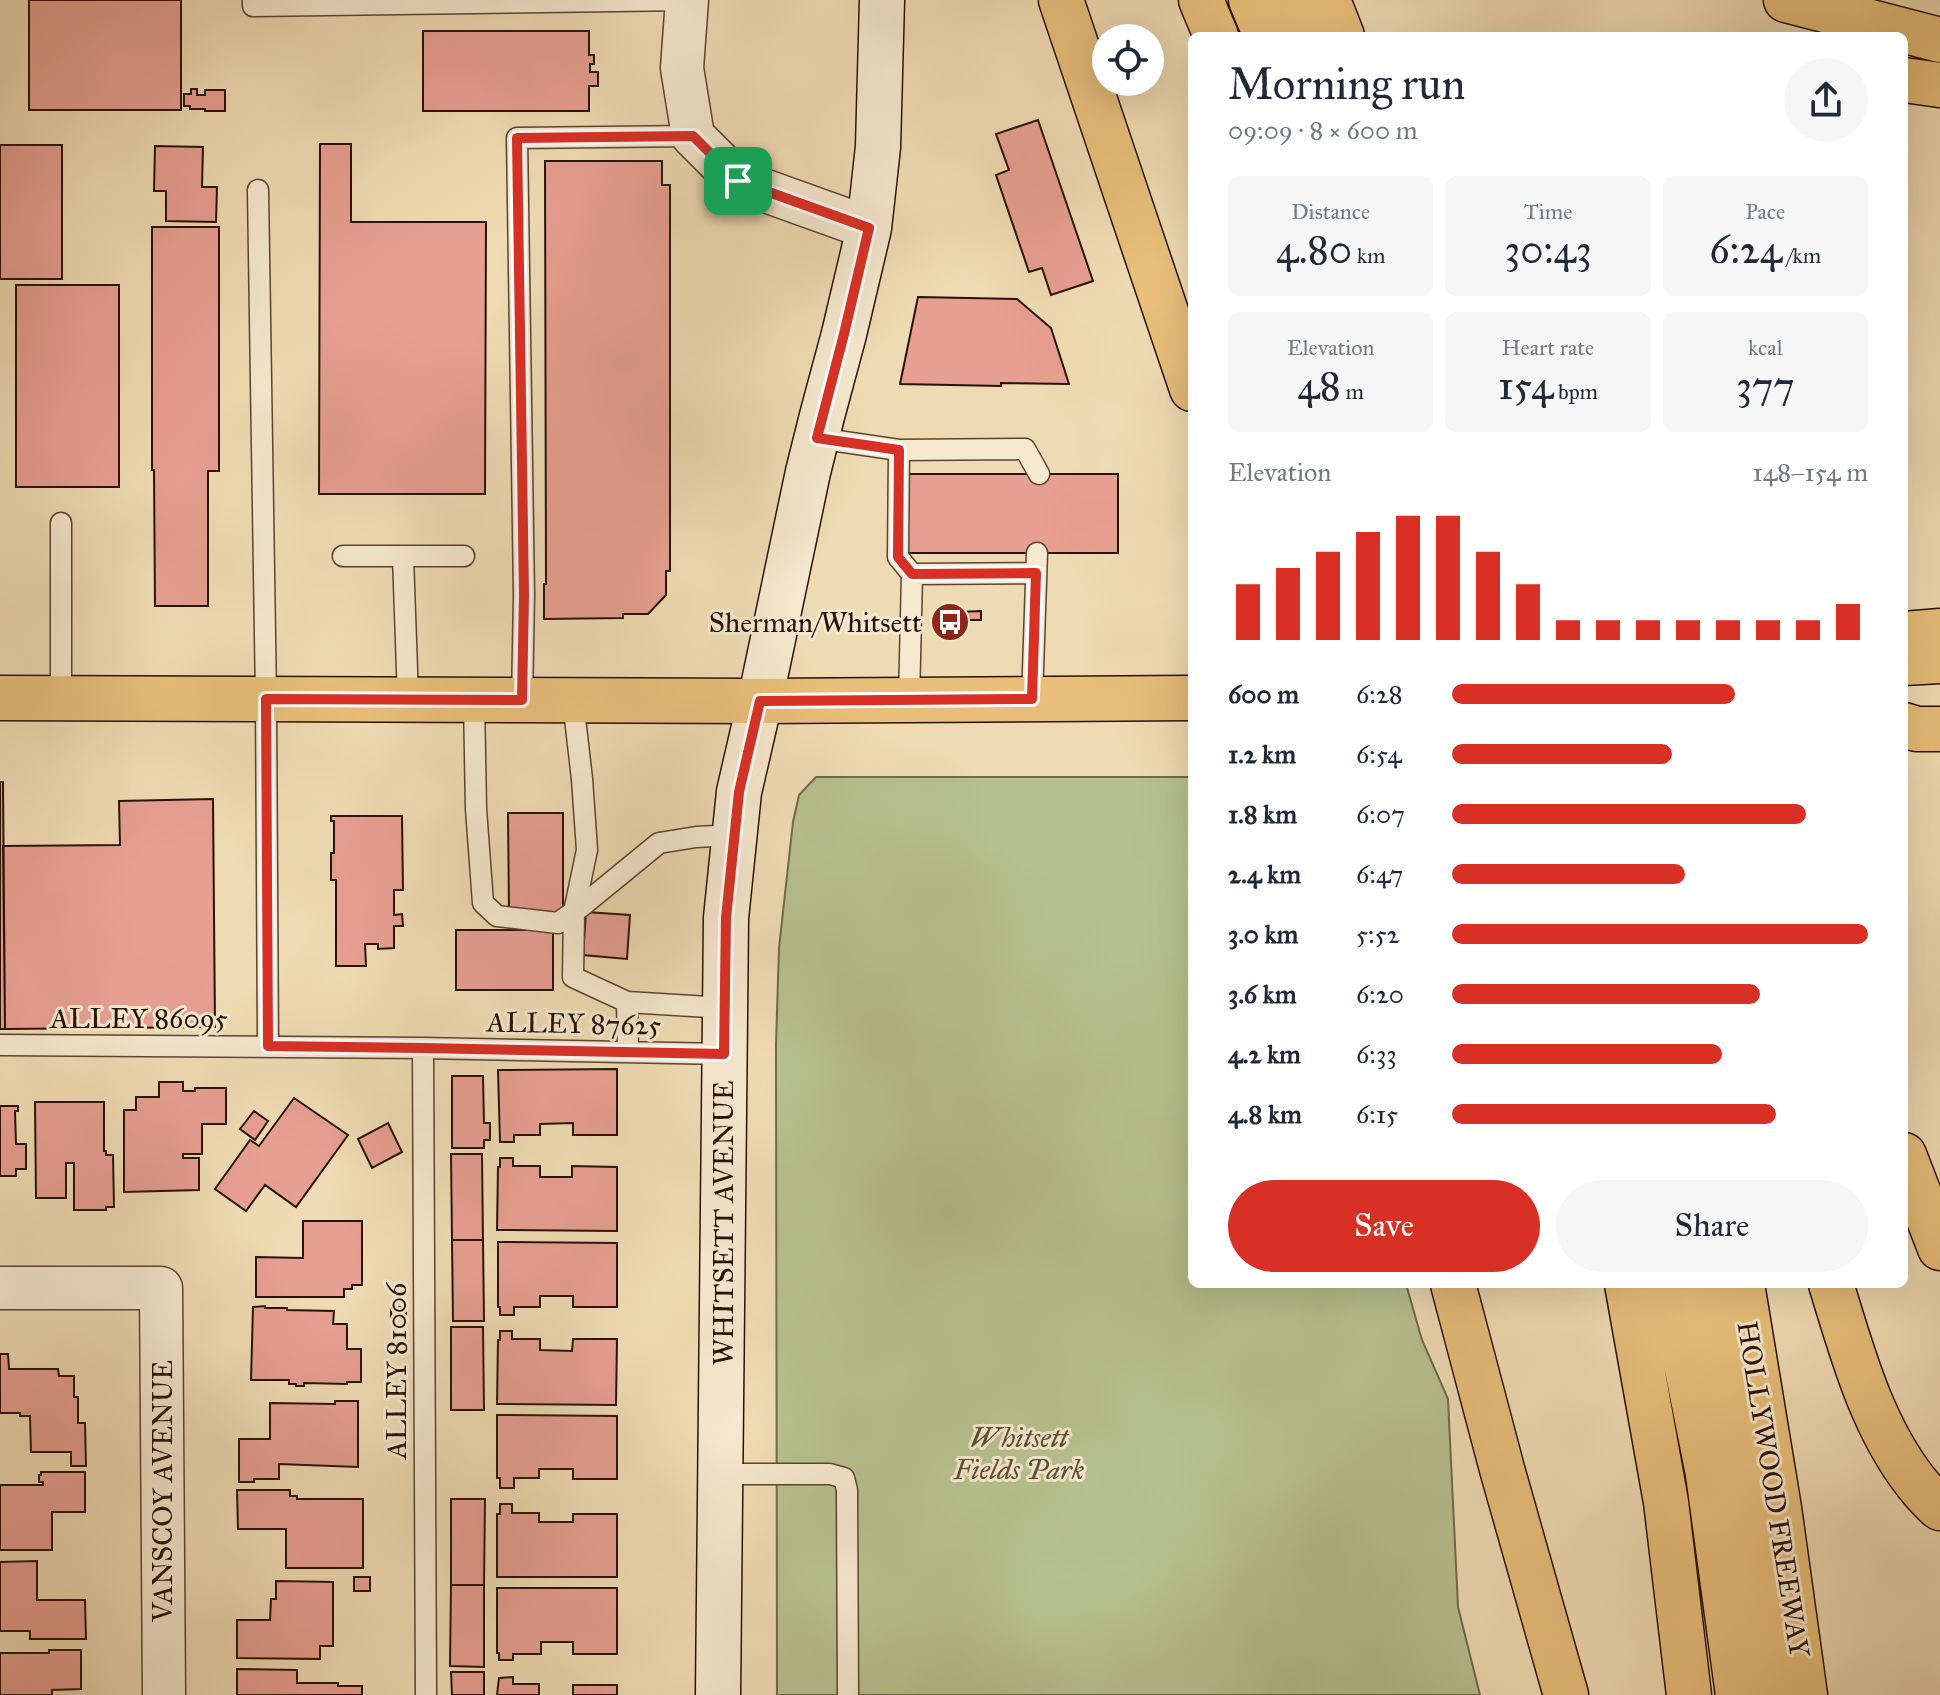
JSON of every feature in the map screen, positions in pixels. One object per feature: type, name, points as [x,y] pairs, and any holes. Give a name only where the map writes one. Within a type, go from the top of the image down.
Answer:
[{"type":"main road","name":"WHITSETT AVENUE","points":[[718,1695],[726,918],[739,792],[817,438],[869,228],[878,147],[882,0]]},
{"type":"main road","points":[[1061,0],[1188,377]]},
{"type":"main road","points":[[1201,0],[1214,32]]},
{"type":"main road","points":[[1251,0],[1264,32]]},
{"type":"main road","points":[[1285,0],[1298,32]]},
{"type":"main road","points":[[1328,0],[1340,32]]},
{"type":"main road","points":[[1786,0],[1940,40]]},
{"type":"main road","points":[[1908,81],[1940,85]]},
{"type":"main road","points":[[1908,634],[1940,631]]},
{"type":"main road","points":[[1908,663],[1940,661]]},
{"type":"main road","points":[[0,698],[573,701],[1188,698]]},
{"type":"main road","points":[[1908,726],[1940,729]]},
{"type":"main road","points":[[1908,1165],[1940,1248]]},
{"type":"main road","points":[[1454,1288],[1566,1695]]},
{"type":"main road","points":[[1628,1288],[1666,1502],[1689,1695]]},
{"type":"main road","points":[[1671,1288],[1708,1474],[1738,1695]]},
{"type":"main road","points":[[1705,1288],[1752,1561],[1769,1695]]},
{"type":"main road","name":"HOLLYWOOD FREEWAY","points":[[1743,1288],[1779,1508],[1805,1695]]},
{"type":"main road","points":[[1832,1288],[1851,1351],[1878,1422],[1903,1465],[1940,1508]]},
{"type":"street","points":[[687,0],[682,68],[693,136],[738,181],[869,228]]},
{"type":"street","name":"VANSCOY AVENUE","points":[[0,1288],[161,1288],[164,1695]]},
{"type":"lane","points":[[253,0],[253,6],[687,0]]},
{"type":"lane","points":[[522,700],[524,595],[517,138],[693,136]]},
{"type":"lane","points":[[258,190],[268,1046]]},
{"type":"lane","points":[[817,438],[899,450],[1025,449],[1039,474]]},
{"type":"lane","points":[[899,450],[898,557],[912,574],[909,700]]},
{"type":"lane","points":[[61,523],[61,698]]},
{"type":"lane","points":[[343,556],[464,556]]},
{"type":"lane","points":[[403,556],[408,699]]},
{"type":"lane","points":[[912,574],[1036,563],[1032,699]]},
{"type":"lane","points":[[474,700],[476,809],[483,903],[497,916],[558,923],[659,843],[735,835]]},
{"type":"lane","points":[[573,701],[587,850],[574,912],[573,977],[627,1002],[725,1008]]},
{"type":"lane","points":[[627,1002],[628,1052]]},
{"type":"lane","name":"ALLEY 86095","points":[[0,1045],[423,1048]]},
{"type":"lane","name":"ALLEY 87625","points":[[423,1048],[724,1054]]},
{"type":"lane","name":"ALLEY 81006","points":[[423,1048],[426,1695]]},
{"type":"lane","points":[[720,1474],[830,1474],[844,1478],[847,1490],[848,1695]]},
{"type":"green space","name":"Whitsett Fields Park","points":[[816,777],[1188,777],[1188,1288],[1407,1288],[1422,1340],[1448,1399],[1458,1607],[1480,1695],[777,1695],[776,1044],[779,948],[793,822],[799,795]]},
{"type":"building","points":[[29,0],[181,0],[181,110],[29,110]]},
{"type":"building","points":[[423,31],[589,31],[589,55],[594,55],[590,72],[598,72],[598,86],[589,86],[589,111],[423,111]]},
{"type":"building","points":[[191,89],[197,89],[197,95],[205,95],[205,90],[225,90],[225,111],[205,111],[184,106],[184,94],[191,94]]},
{"type":"building","points":[[1038,120],[1093,281],[1051,295],[1042,268],[1029,272],[996,175],[1009,170],[996,134]]},
{"type":"building","points":[[320,144],[351,144],[351,222],[486,222],[485,494],[319,494]]},
{"type":"building","points":[[0,145],[62,145],[62,279],[0,279]]},
{"type":"building","points":[[155,146],[203,147],[202,187],[217,187],[216,222],[166,221],[166,191],[154,191]]},
{"type":"building","points":[[545,161],[662,161],[662,185],[670,185],[670,571],[666,571],[666,595],[648,614],[623,614],[623,618],[544,619]]},
{"type":"building","points":[[152,227],[219,227],[219,471],[208,471],[208,606],[155,606]]},
{"type":"building","points":[[16,285],[119,285],[119,487],[16,487]]},
{"type":"building","points":[[918,297],[1017,299],[1051,328],[1069,384],[900,384]]},
{"type":"building","points":[[908,474],[1118,474],[1118,553],[908,553]]},
{"type":"building","points":[[981,611],[981,620],[959,620],[959,612]]},
{"type":"building","points":[[0,782],[3,782],[5,1029],[0,1029]]},
{"type":"building","points":[[213,799],[215,1027],[5,1029],[3,846],[120,845],[119,801]]},
{"type":"building","points":[[508,813],[563,813],[563,914],[509,914]]},
{"type":"building","points":[[331,816],[402,816],[403,890],[394,890],[394,915],[402,914],[403,926],[394,926],[394,948],[378,949],[378,944],[365,944],[366,966],[336,966],[336,880],[331,880],[334,821],[331,821]]},
{"type":"building","points":[[586,912],[630,915],[627,959],[583,955]]},
{"type":"building","points":[[456,930],[553,930],[553,990],[456,990]]},
{"type":"building","points":[[617,1069],[617,1135],[573,1135],[573,1123],[540,1124],[540,1135],[514,1135],[514,1142],[500,1142],[498,1070]]},
{"type":"building","points":[[452,1076],[483,1076],[484,1123],[490,1123],[490,1140],[484,1140],[484,1148],[452,1148]]},
{"type":"building","points":[[159,1082],[183,1082],[183,1091],[226,1088],[226,1124],[202,1124],[202,1154],[183,1154],[183,1158],[199,1158],[199,1190],[124,1192],[124,1110],[136,1110],[136,1097],[159,1097]]},
{"type":"building","points":[[294,1098],[348,1135],[296,1207],[265,1185],[246,1211],[215,1189],[250,1140],[259,1146]]},
{"type":"building","points":[[35,1102],[104,1102],[104,1151],[106,1155],[113,1155],[114,1207],[74,1210],[74,1163],[66,1163],[66,1198],[36,1198]]},
{"type":"building","points":[[0,1106],[18,1106],[18,1111],[15,1111],[16,1144],[26,1144],[26,1169],[16,1169],[16,1176],[0,1176]]},
{"type":"building","points":[[254,1111],[268,1121],[255,1140],[240,1129]]},
{"type":"building","points":[[388,1123],[402,1152],[372,1168],[358,1139]]},
{"type":"building","points":[[451,1154],[482,1154],[483,1240],[452,1240]]},
{"type":"building","points":[[500,1158],[513,1158],[513,1166],[540,1166],[540,1177],[572,1177],[572,1166],[617,1167],[617,1231],[497,1230]]},
{"type":"building","points":[[303,1221],[362,1221],[362,1285],[344,1289],[344,1297],[256,1297],[256,1257],[303,1258]]},
{"type":"building","points":[[452,1240],[483,1240],[484,1321],[453,1321]]},
{"type":"building","points":[[498,1242],[617,1243],[617,1307],[573,1307],[573,1296],[540,1296],[540,1307],[514,1307],[514,1315],[500,1315]]},
{"type":"building","points":[[253,1307],[334,1311],[333,1324],[347,1324],[347,1349],[361,1349],[361,1382],[304,1383],[304,1386],[296,1386],[289,1384],[289,1380],[251,1380]]},
{"type":"building","points":[[391,1307],[406,1307],[406,1318],[391,1318]]},
{"type":"building","points":[[451,1327],[483,1327],[484,1410],[451,1410]]},
{"type":"building","points":[[500,1331],[512,1331],[512,1339],[540,1339],[540,1350],[572,1351],[573,1339],[617,1339],[616,1405],[497,1404]]},
{"type":"building","points":[[0,1354],[8,1354],[9,1369],[58,1369],[59,1376],[74,1376],[78,1423],[85,1423],[86,1466],[71,1466],[71,1452],[31,1452],[30,1416],[0,1413]]},
{"type":"building","points":[[335,1401],[358,1401],[358,1467],[279,1464],[279,1479],[239,1482],[239,1439],[270,1439],[270,1403],[335,1404]]},
{"type":"building","points":[[497,1415],[617,1416],[617,1479],[573,1479],[573,1469],[539,1469],[539,1478],[514,1478],[514,1488],[500,1488],[500,1478],[497,1478]]},
{"type":"building","points":[[41,1472],[85,1472],[85,1512],[52,1512],[52,1550],[0,1550],[0,1485],[43,1485],[39,1482]]},
{"type":"building","points":[[237,1490],[290,1490],[290,1496],[297,1496],[297,1499],[363,1499],[363,1568],[286,1568],[286,1529],[238,1529]]},
{"type":"building","points":[[451,1499],[485,1499],[484,1585],[451,1585]]},
{"type":"building","points":[[500,1504],[512,1504],[512,1513],[539,1513],[539,1522],[573,1522],[573,1514],[617,1514],[617,1577],[497,1577],[497,1514],[500,1514]]},
{"type":"building","points":[[37,1561],[37,1600],[85,1600],[86,1639],[30,1639],[30,1631],[0,1631],[0,1562]]},
{"type":"building","points":[[354,1577],[370,1577],[370,1591],[354,1591]]},
{"type":"building","points":[[276,1581],[333,1582],[333,1646],[320,1646],[320,1659],[237,1658],[237,1620],[270,1620],[271,1599],[276,1599]]},
{"type":"building","points":[[451,1585],[484,1585],[484,1667],[450,1666]]},
{"type":"building","points":[[497,1588],[617,1588],[617,1654],[573,1654],[573,1642],[541,1642],[541,1654],[513,1654],[513,1660],[499,1660]]},
{"type":"building","points":[[49,1650],[81,1650],[81,1689],[52,1690],[52,1695],[0,1695],[0,1653],[49,1653]]},
{"type":"building","points":[[237,1669],[297,1670],[297,1683],[362,1686],[362,1695],[237,1695]]},
{"type":"building","points":[[451,1672],[484,1672],[484,1695],[452,1695]]},
{"type":"building","points":[[513,1677],[513,1684],[539,1684],[539,1695],[497,1695],[499,1678]]},
{"type":"building","points":[[573,1685],[617,1685],[617,1695],[573,1695]]},
{"type":"place","name":"Sherman/Whitsett","points":[[950,622]]},
{"type":"route","points":[[693,136],[738,181],[869,228],[817,438],[899,450],[898,557],[912,574],[1036,573],[1032,699],[760,701],[739,792],[726,918],[724,1054],[268,1046],[266,699],[522,700],[524,595],[517,138],[693,136]]}]
